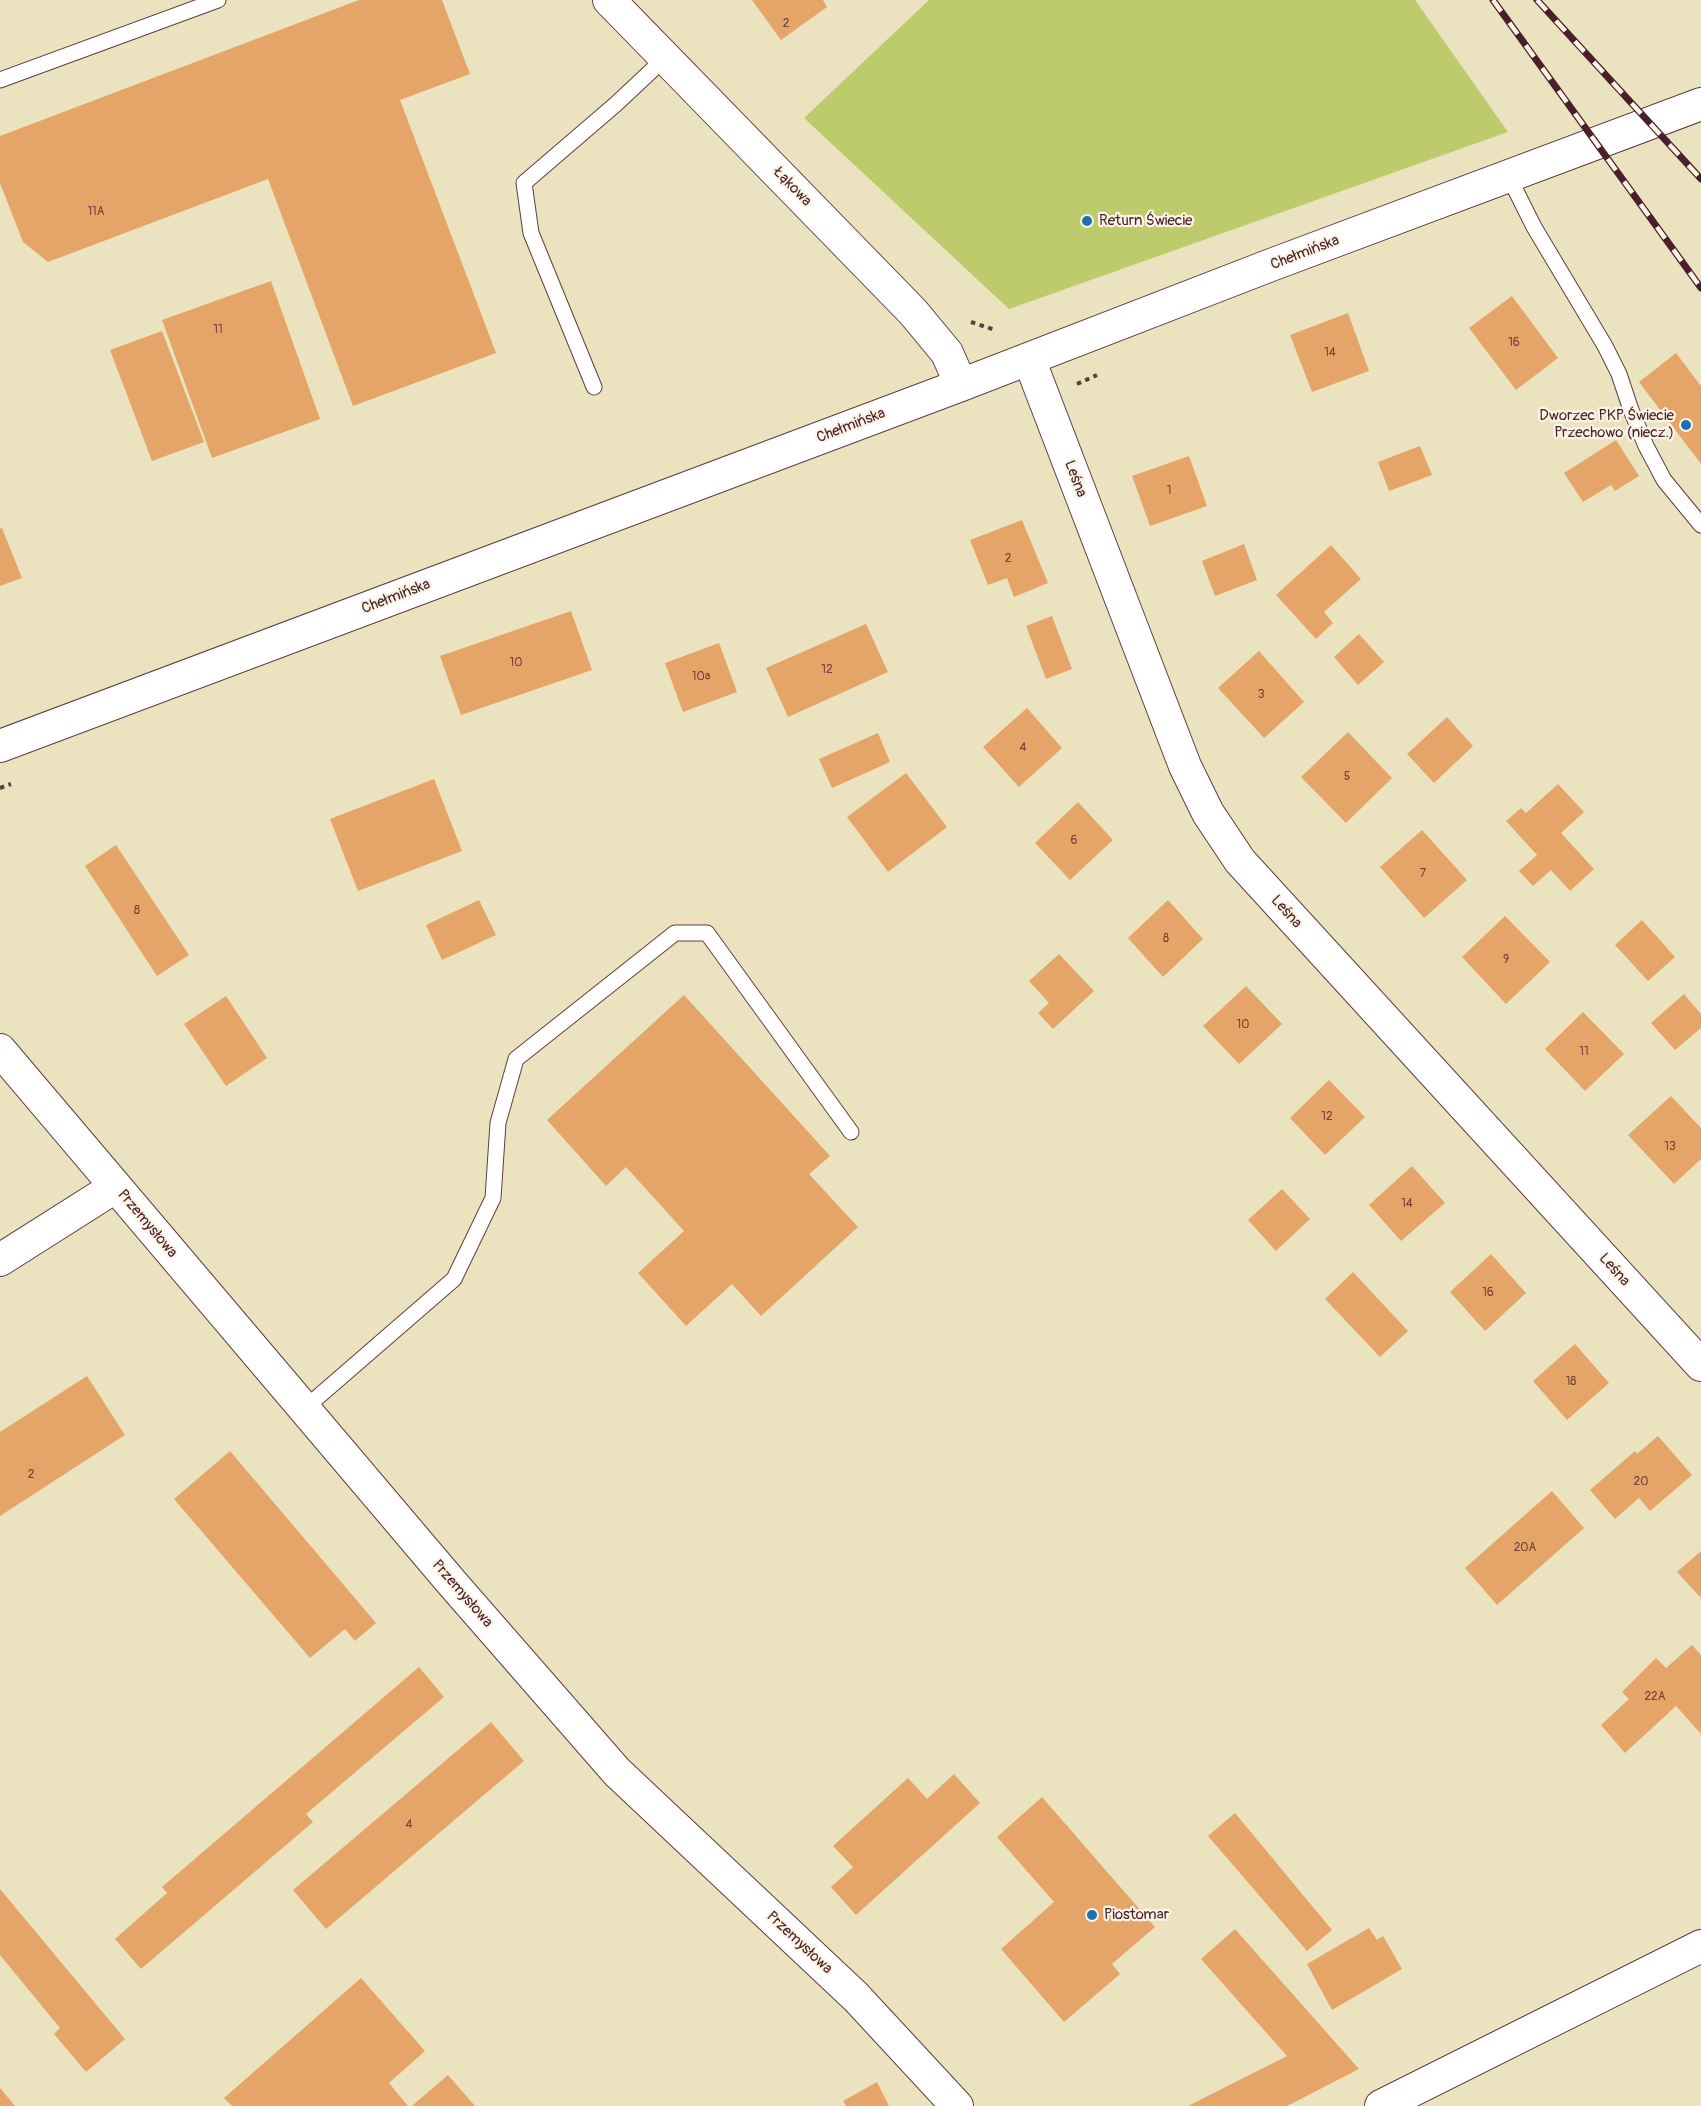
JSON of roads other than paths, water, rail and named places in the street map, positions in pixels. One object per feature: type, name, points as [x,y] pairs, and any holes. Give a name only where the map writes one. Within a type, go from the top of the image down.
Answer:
[{"type":"street","name":"Łąkowa","points":[[609,0],[913,312],[947,353],[961,385]]},
{"type":"street","name":"Chełmińska","points":[[0,746],[1701,104]]},
{"type":"street","name":"Leśna","points":[[1029,359],[1185,766],[1208,813],[1240,861],[1701,1365]]},
{"type":"street","name":"Przemysłowa","points":[[0,1050],[304,1409],[617,1772],[856,1997],[957,2106]]},
{"type":"street","points":[[0,1260],[115,1187]]},
{"type":"street","points":[[1381,2106],[1701,1946]]},
{"type":"lane","points":[[0,80],[218,0]]},
{"type":"lane","points":[[594,387],[531,233],[525,183],[616,104],[665,57]]},
{"type":"lane","points":[[1509,177],[1534,227],[1605,346],[1619,374],[1630,410],[1664,480],[1701,525]]},
{"type":"lane","points":[[304,1409],[454,1279],[493,1198],[498,1123],[516,1059],[675,933],[707,933],[851,1132]]},
{"type":"railway","points":[[1493,0],[1701,288]]},
{"type":"railway","points":[[1537,0],[1701,179]]},
{"type":"place","name":"Return Świecie","points":[[1087,221]]},
{"type":"place","name":"Dworzec PKP Świecie Przechowo (niecz.)","points":[[1686,425]]},
{"type":"place","name":"Piostomar","points":[[1092,1915]]}]
